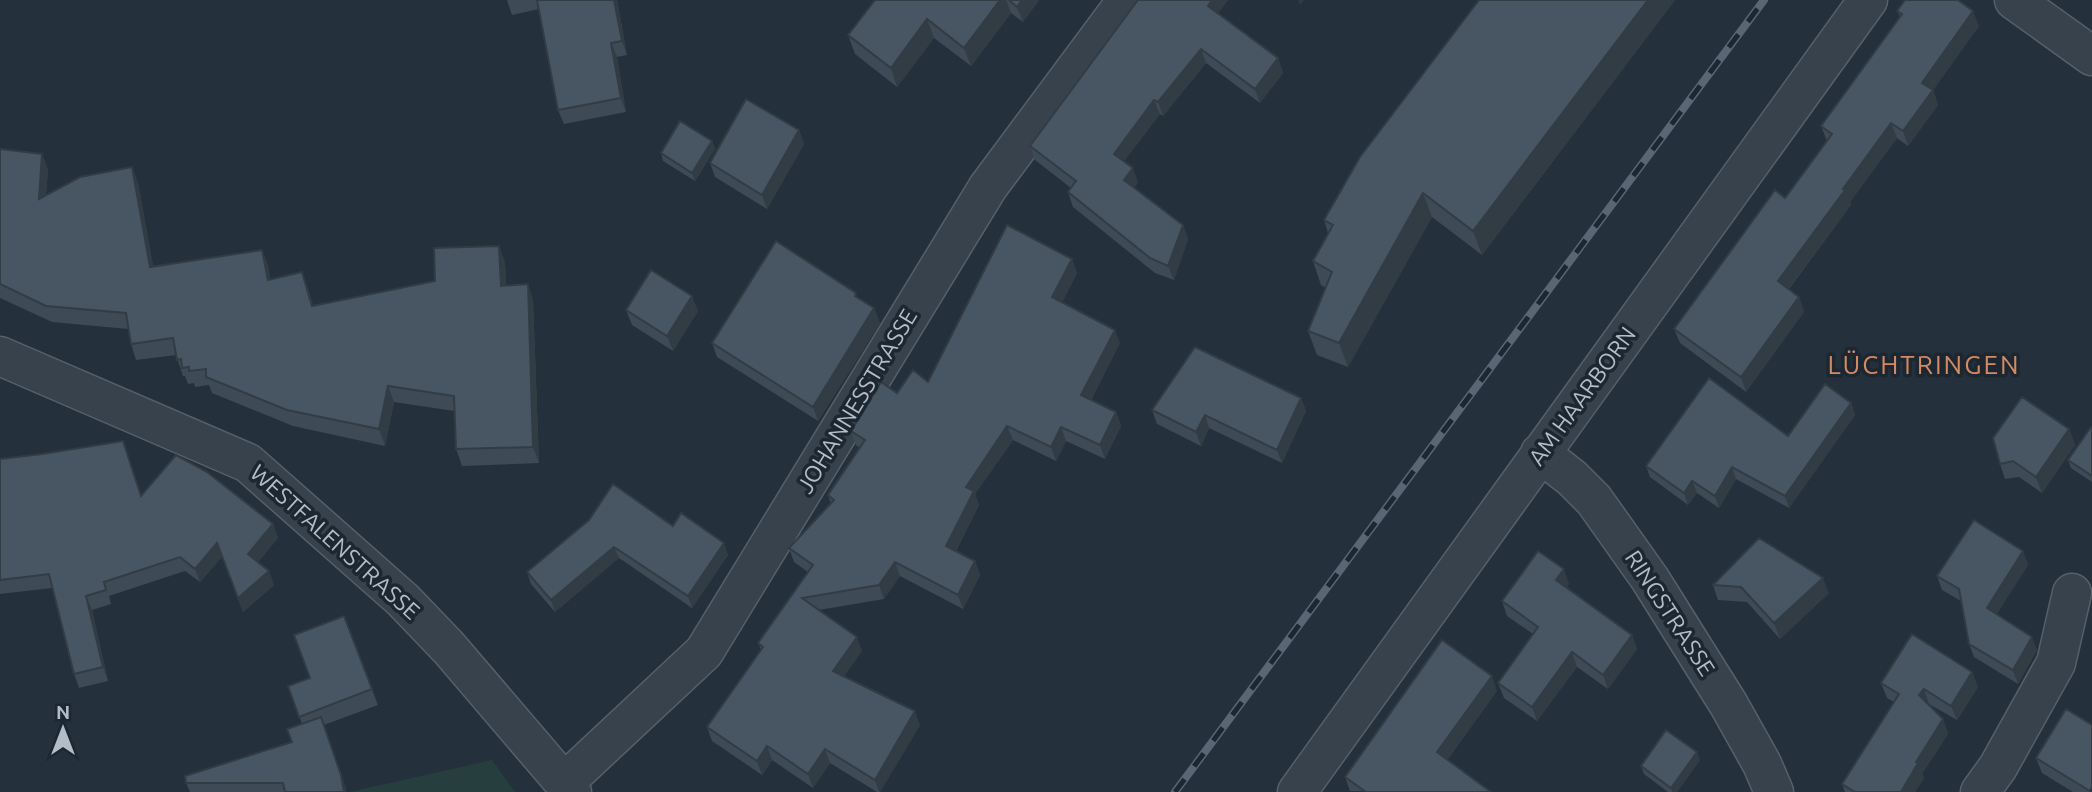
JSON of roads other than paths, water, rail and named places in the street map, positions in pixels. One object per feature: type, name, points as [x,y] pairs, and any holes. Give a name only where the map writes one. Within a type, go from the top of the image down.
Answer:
[{"type":"street","name":"JOHANNESSTRASSE","points":[[569,787],[704,652],[988,187],[1127,0]]},
{"type":"street","name":"AM HAARBORN","points":[[1297,792],[1868,0]]},
{"type":"street","points":[[2014,0],[2092,56]]},
{"type":"street","name":"WESTFALENSTRASSE","points":[[0,356],[248,463],[403,600],[449,648],[569,787]]},
{"type":"street","name":"RINGSTRASSE","points":[[1540,453],[1572,478],[1594,500],[1650,579],[1729,705],[1762,764],[1774,792]]},
{"type":"street","points":[[1980,792],[1998,767],[2056,663],[2072,593]]},
{"type":"railway","points":[[1175,792],[1764,0]]},
{"type":"district","name":"LÜCHTRINGEN","points":[[1924,365]]}]
